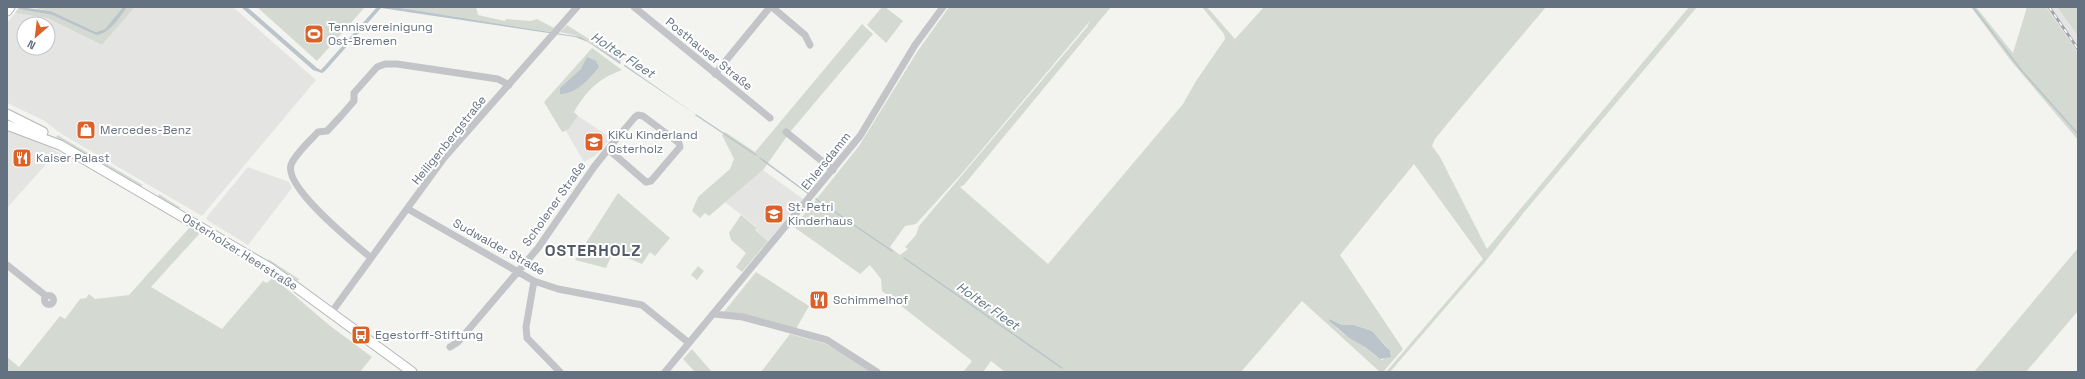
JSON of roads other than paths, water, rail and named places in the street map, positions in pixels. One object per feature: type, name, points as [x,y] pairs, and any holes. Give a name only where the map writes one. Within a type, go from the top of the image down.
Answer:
[{"type":"main road","points":[[7,11],[10,7]]},
{"type":"main road","name":"Osterholzer Heerstraße","points":[[7,114],[44,133],[60,145],[270,268],[412,372]]},
{"type":"main road","name":"Osterholzer Heerstraße","points":[[7,125],[60,145]]},
{"type":"street","name":"Heiligenbergstraße","points":[[331,313],[444,158],[577,7]]},
{"type":"street","name":"Posthauser Straße","points":[[634,7],[770,118]]},
{"type":"street","points":[[715,74],[771,7],[805,35],[810,45]]},
{"type":"street","name":"Ehlersdamm","points":[[665,372],[860,136],[915,45],[942,7]]},
{"type":"street","points":[[371,258],[302,193],[291,172],[291,166],[295,160],[318,132],[328,131],[354,101],[354,93],[377,67],[385,64],[397,64],[498,80],[509,85]]},
{"type":"street","name":"Scholener Straße","points":[[450,347],[458,342],[553,228],[608,149],[638,115],[643,116],[679,143],[680,147],[651,182],[646,182],[608,149]]},
{"type":"street","points":[[786,132],[833,170]]},
{"type":"street","name":"Sudwalder Straße","points":[[408,209],[518,270],[534,281],[558,289],[642,305],[689,343]]},
{"type":"street","points":[[7,265],[46,296]]},
{"type":"street","points":[[534,281],[526,326],[526,338],[560,372]]},
{"type":"street","points":[[714,314],[743,317],[827,340],[877,372]]},
{"type":"waterway","points":[[1973,7],[2022,71],[2078,134]]},
{"type":"waterway","name":"Holter Fleet","points":[[696,115],[756,155]]},
{"type":"waterway","name":"Holter Fleet","points":[[760,158],[809,194]]},
{"type":"waterway","name":"Holter Fleet","points":[[816,199],[892,251]]},
{"type":"waterway","name":"Holter Fleet","points":[[904,258],[1062,368]]},
{"type":"railway","points":[[2049,7],[2078,49]]},
{"type":"place","name":"Tennisvereinigung Ost-Bremen","points":[[314,34]]},
{"type":"place","name":"Mercedes-Benz","points":[[86,130]]},
{"type":"place","name":"KiKu Kinderland Osterholz","points":[[594,142]]},
{"type":"place","name":"Kaiser Palast","points":[[22,158]]},
{"type":"place","name":"St. Petri Kinderhaus","points":[[774,214]]},
{"type":"place","name":"Schimmelhof","points":[[819,300]]},
{"type":"place","name":"Egestorff-Stiftung","points":[[361,335]]},
{"type":"district","name":"OSTERHOLZ","points":[[593,250]]}]
